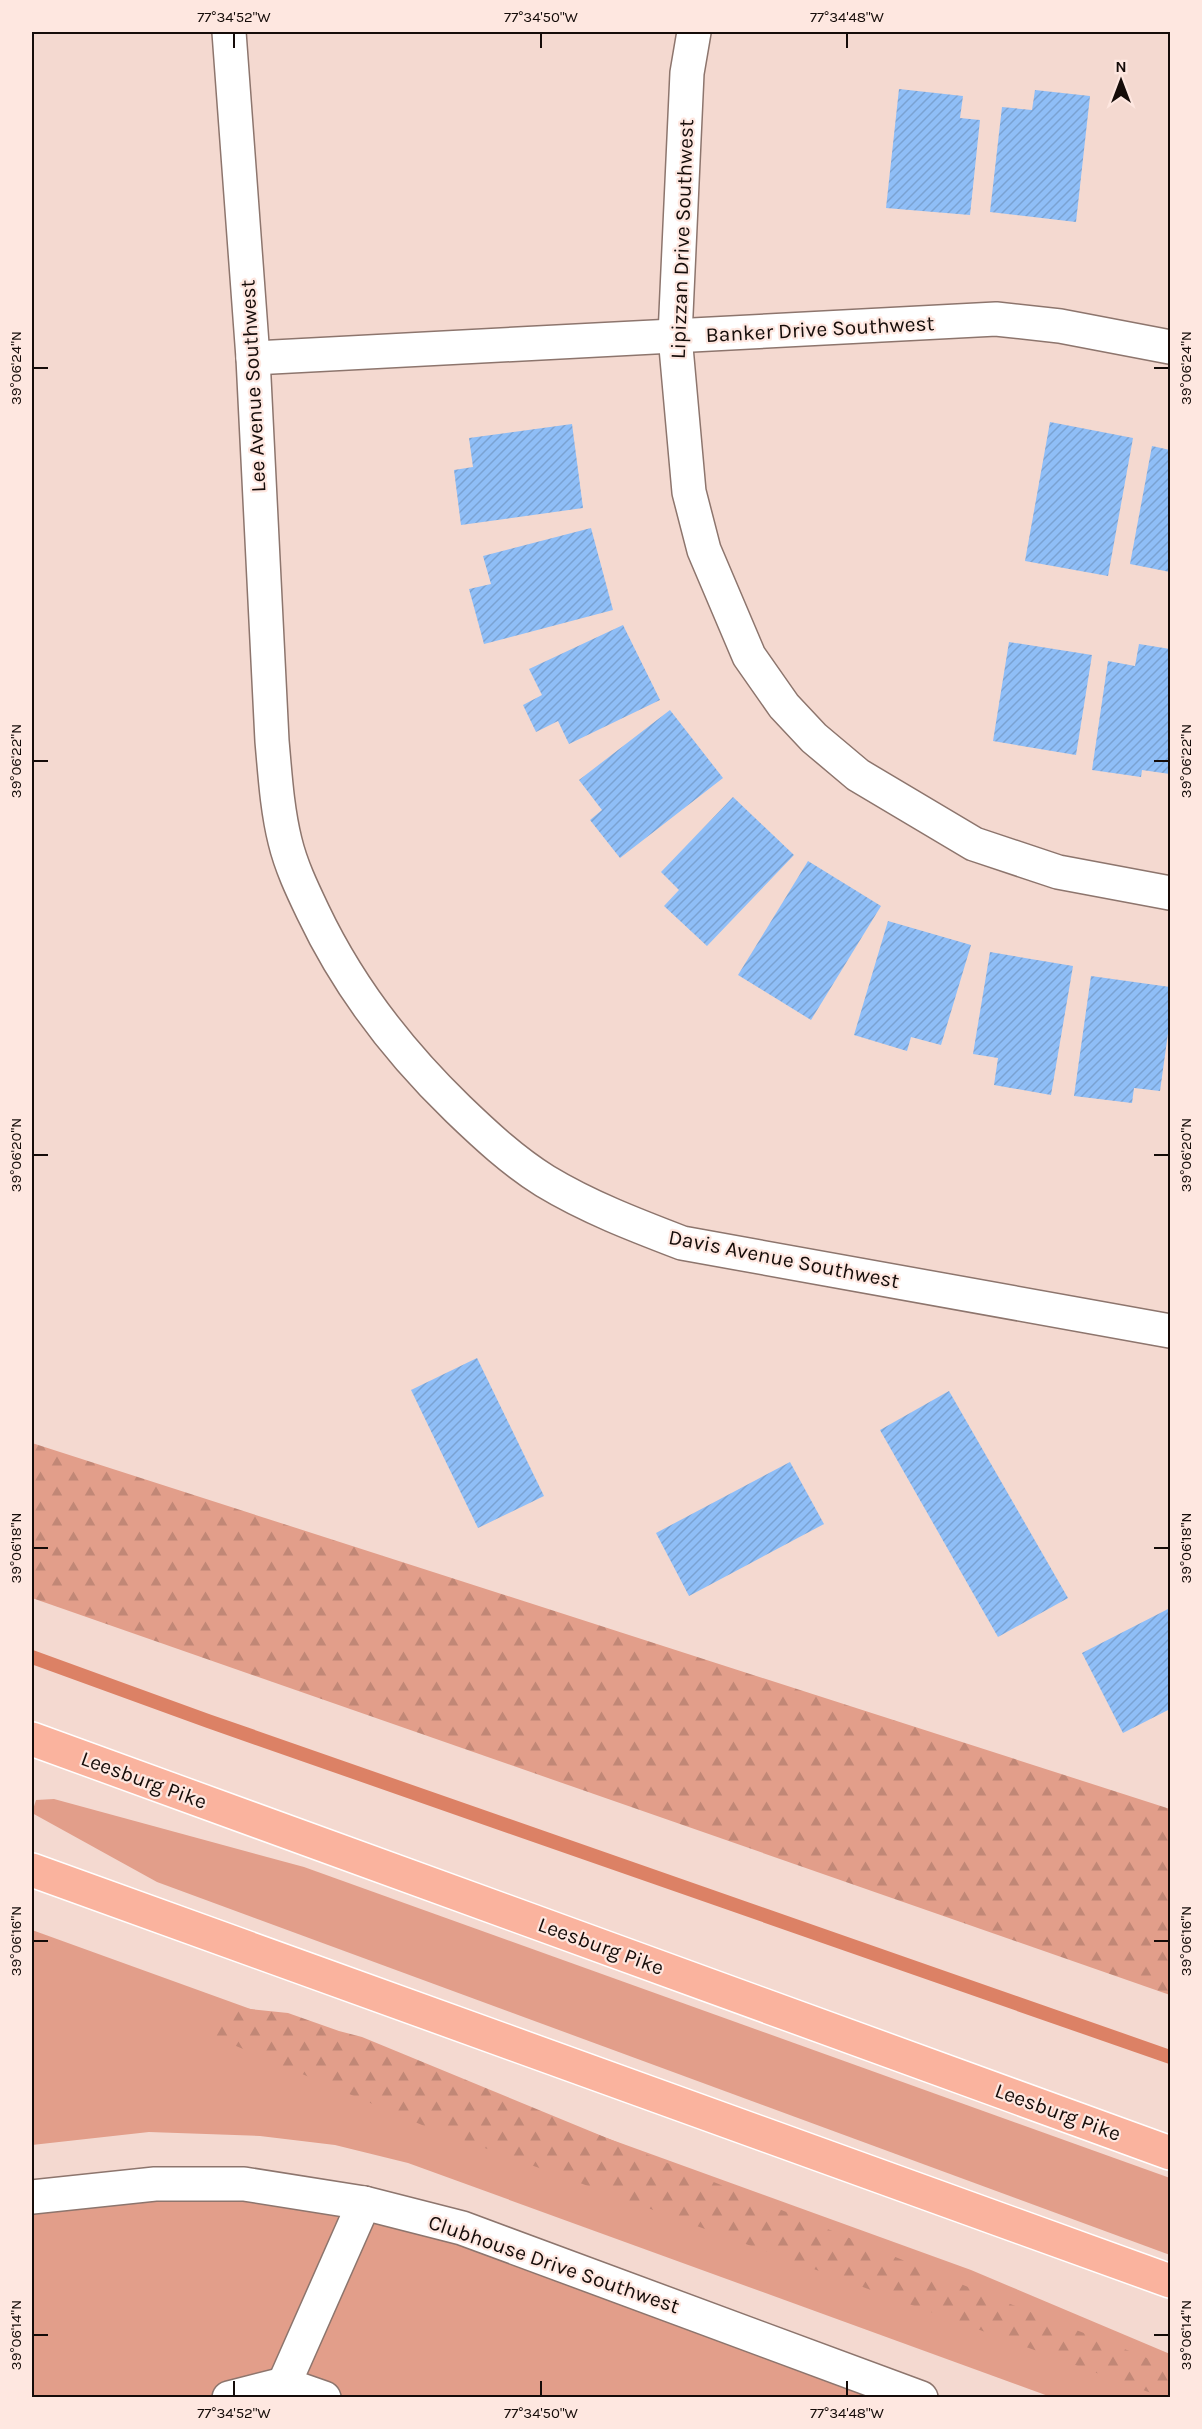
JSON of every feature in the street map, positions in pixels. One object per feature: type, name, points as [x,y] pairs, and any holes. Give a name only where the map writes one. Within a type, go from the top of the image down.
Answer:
[{"type":"highway","name":"Leesburg Pike","points":[[32,1739],[1170,2153]]},
{"type":"highway","points":[[32,1870],[1170,2281]]},
{"type":"street","name":"Lee Avenue Southwest","points":[[229,32],[252,358],[272,741]]},
{"type":"street","name":"Lipizzan Drive Southwest","points":[[694,32],[687,73],[675,336],[690,492],[704,550],[748,656],[784,706],[814,738],[858,775],[974,844],[1058,872],[1170,893]]},
{"type":"street","name":"Banker Drive Southwest","points":[[252,358],[996,319],[1060,326],[1170,347]]},
{"type":"street","name":"Davis Avenue Southwest","points":[[272,741],[285,840],[295,874],[339,963],[371,1013],[422,1074],[489,1139],[545,1180],[609,1215],[682,1243],[1170,1331]]},
{"type":"street","name":"Clubhouse Drive Southwest","points":[[32,2197],[155,2184],[244,2184],[364,2203],[462,2228],[921,2397]]},
{"type":"street","points":[[284,2384],[364,2203]]},
{"type":"street","points":[[229,2397],[284,2384],[324,2397]]},
{"type":"green space","points":[[32,1443],[1170,1809],[1170,1995],[32,1598]]},
{"type":"green space","points":[[54,1799],[304,1867],[1170,2178],[1170,2255],[157,1882],[32,1813],[36,1800]]},
{"type":"green space","points":[[32,1930],[971,2270],[1170,2354],[1170,2397],[1051,2397],[408,2163],[335,2145],[260,2136],[149,2132],[32,2145]]},
{"type":"green space","points":[[241,2008],[288,2013],[362,2037],[990,2296],[1170,2367],[1170,2397],[1162,2397],[422,2125],[208,2034]]},
{"type":"green space","points":[[155,2184],[364,2203],[888,2397],[32,2397],[32,2197]]},
{"type":"building","points":[[899,89],[963,96],[960,118],[980,120],[970,215],[886,208]]},
{"type":"building","points":[[1035,90],[1090,96],[1076,222],[990,212],[1002,107],[1032,110]]},
{"type":"building","points":[[1050,422],[1133,438],[1108,576],[1025,561]]},
{"type":"building","points":[[572,424],[583,508],[461,525],[454,470],[473,467],[469,438]]},
{"type":"building","points":[[1152,446],[1170,450],[1170,572],[1130,564]]},
{"type":"building","points":[[591,528],[613,610],[484,644],[469,589],[491,584],[483,556]]},
{"type":"building","points":[[623,625],[660,700],[569,744],[558,721],[536,732],[523,705],[542,695],[529,669]]},
{"type":"building","points":[[1009,642],[1092,655],[1076,755],[993,741]]},
{"type":"building","points":[[1139,644],[1170,649],[1170,774],[1142,770],[1141,777],[1092,770],[1108,661],[1135,666]]},
{"type":"building","points":[[670,710],[723,778],[620,858],[590,820],[602,810],[579,780]]},
{"type":"building","points":[[733,797],[794,855],[707,946],[664,906],[679,890],[661,872]]},
{"type":"building","points":[[808,861],[881,906],[811,1020],[738,975]]},
{"type":"building","points":[[888,921],[971,945],[941,1045],[911,1037],[907,1051],[854,1035]]},
{"type":"building","points":[[990,952],[1073,966],[1051,1095],[994,1085],[998,1058],[973,1054]]},
{"type":"building","points":[[1091,976],[1170,987],[1170,1019],[1160,1091],[1134,1088],[1132,1103],[1074,1096]]},
{"type":"building","points":[[477,1358],[544,1496],[478,1528],[411,1390]]},
{"type":"building","points":[[949,1391],[1068,1598],[998,1637],[880,1430]]},
{"type":"building","points":[[790,1462],[824,1524],[689,1596],[656,1533]]},
{"type":"building","points":[[1170,1608],[1170,1709],[1123,1733],[1082,1653]]},
{"type":"waterway","points":[[32,1657],[208,1721],[1170,2057]]}]
